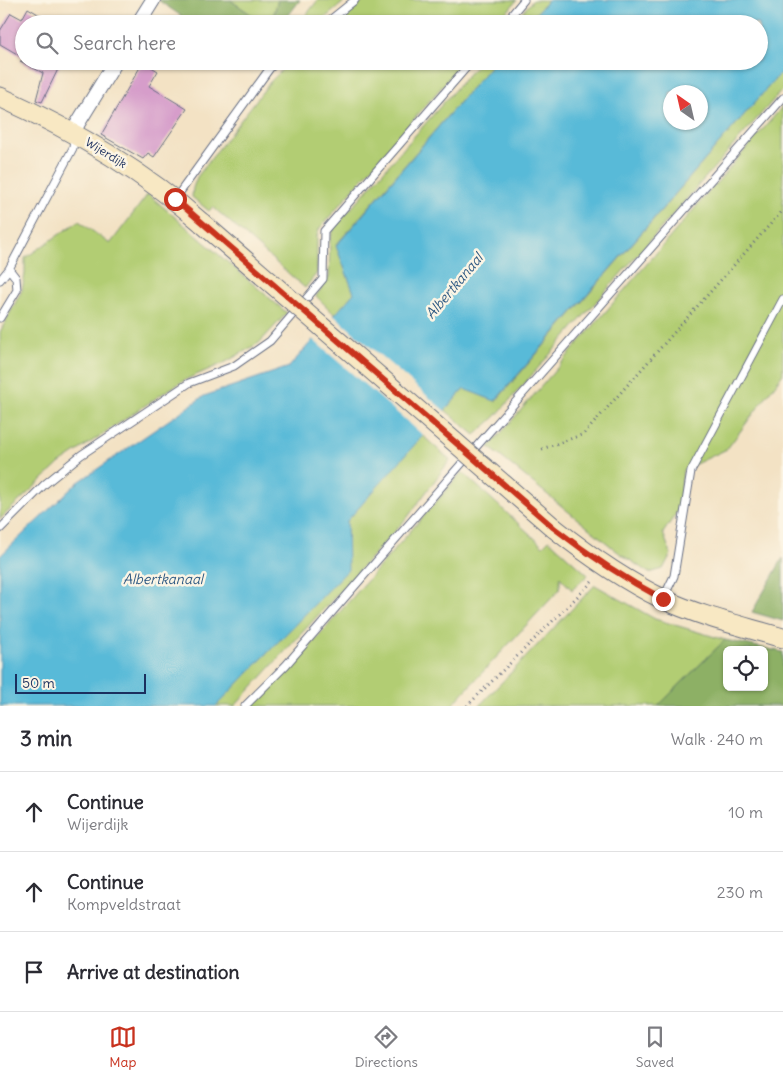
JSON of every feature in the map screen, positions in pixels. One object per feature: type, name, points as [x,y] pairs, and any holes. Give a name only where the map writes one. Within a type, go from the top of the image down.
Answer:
[{"type":"street","points":[[144,15],[153,0]]},
{"type":"street","points":[[74,133],[78,123],[110,70]]},
{"type":"street","name":"Wijerdijk","points":[[0,97],[74,133],[129,167],[175,199],[554,528],[604,565],[625,579],[663,599],[727,622],[776,636]]},
{"type":"lane","points":[[337,15],[355,0]]},
{"type":"lane","points":[[512,15],[524,0]]},
{"type":"lane","points":[[175,199],[269,70]]},
{"type":"lane","points":[[0,528],[45,484],[81,455],[189,383],[234,366],[270,341],[323,279],[324,230],[464,70]]},
{"type":"lane","points":[[245,706],[286,665],[496,423],[783,98]]},
{"type":"lane","points":[[0,280],[9,269],[73,148],[74,133]]},
{"type":"lane","points":[[0,318],[17,290],[16,278],[9,269]]},
{"type":"lane","points":[[663,599],[674,576],[691,471],[783,299]]},
{"type":"path","points":[[542,449],[584,434],[783,210]]},
{"type":"path","points":[[467,706],[594,580],[604,565]]},
{"type":"green space","points":[[158,0],[230,0],[252,15],[180,15]]},
{"type":"green space","points":[[230,0],[278,0],[274,15],[252,15]]},
{"type":"green space","points":[[278,0],[300,0],[289,15],[274,15]]},
{"type":"green space","points":[[318,0],[346,0],[328,15],[306,15]]},
{"type":"green space","points":[[365,0],[517,0],[504,15],[347,15]]},
{"type":"green space","points":[[533,0],[548,0],[535,15],[520,15]]},
{"type":"green space","points":[[282,70],[456,70],[319,229],[317,236],[317,273],[305,288],[213,207],[209,211],[192,197],[197,177],[270,82]]},
{"type":"green space","points":[[472,70],[487,70],[336,245],[354,293],[335,315],[316,296],[329,277],[330,239],[334,228]]},
{"type":"green space","points":[[783,70],[783,89],[495,417],[475,435],[445,410],[464,389],[496,401]]},
{"type":"green space","points":[[783,106],[783,374],[727,449],[683,470],[679,509],[663,533],[671,554],[663,569],[649,573],[618,552],[489,447]]},
{"type":"green space","points":[[148,194],[287,313],[259,343],[224,363],[189,378],[165,392],[60,463],[0,519],[0,332],[22,290],[25,258],[79,221],[110,244]]},
{"type":"green space","points":[[422,435],[450,460],[407,518],[235,706],[216,706],[347,570],[347,521]]},
{"type":"green space","points":[[462,472],[543,546],[549,540],[588,575],[572,590],[560,577],[560,589],[451,706],[252,706],[305,652]]},
{"type":"green space","points":[[783,558],[783,621],[752,612]]},
{"type":"green space","points":[[595,585],[655,619],[725,640],[658,706],[479,706]]},
{"type":"green space","points":[[725,640],[754,646],[723,646],[723,691],[768,691],[768,649],[783,652],[783,706],[658,706]]},
{"type":"water","name":"Albertkanaal","points":[[548,0],[783,0],[783,70],[495,401],[464,389],[347,521],[348,570],[216,706],[0,706],[0,556],[77,483],[204,396],[289,367],[354,293],[336,246],[487,70],[768,70],[768,15],[535,15]]},
{"type":"pier","points":[[332,314],[446,412],[424,436],[311,338]]},
{"type":"building","points":[[28,8],[40,15],[24,15]]},
{"type":"building","points":[[11,13],[15,15],[15,53],[0,44],[0,31]]},
{"type":"building","points":[[37,70],[58,70],[42,102],[36,100],[43,73]]},
{"type":"building","points":[[138,70],[158,71],[149,86],[187,109],[154,157],[148,153],[143,159],[101,135]]},
{"type":"route","points":[[175,199],[554,528],[625,579],[663,599]]}]
